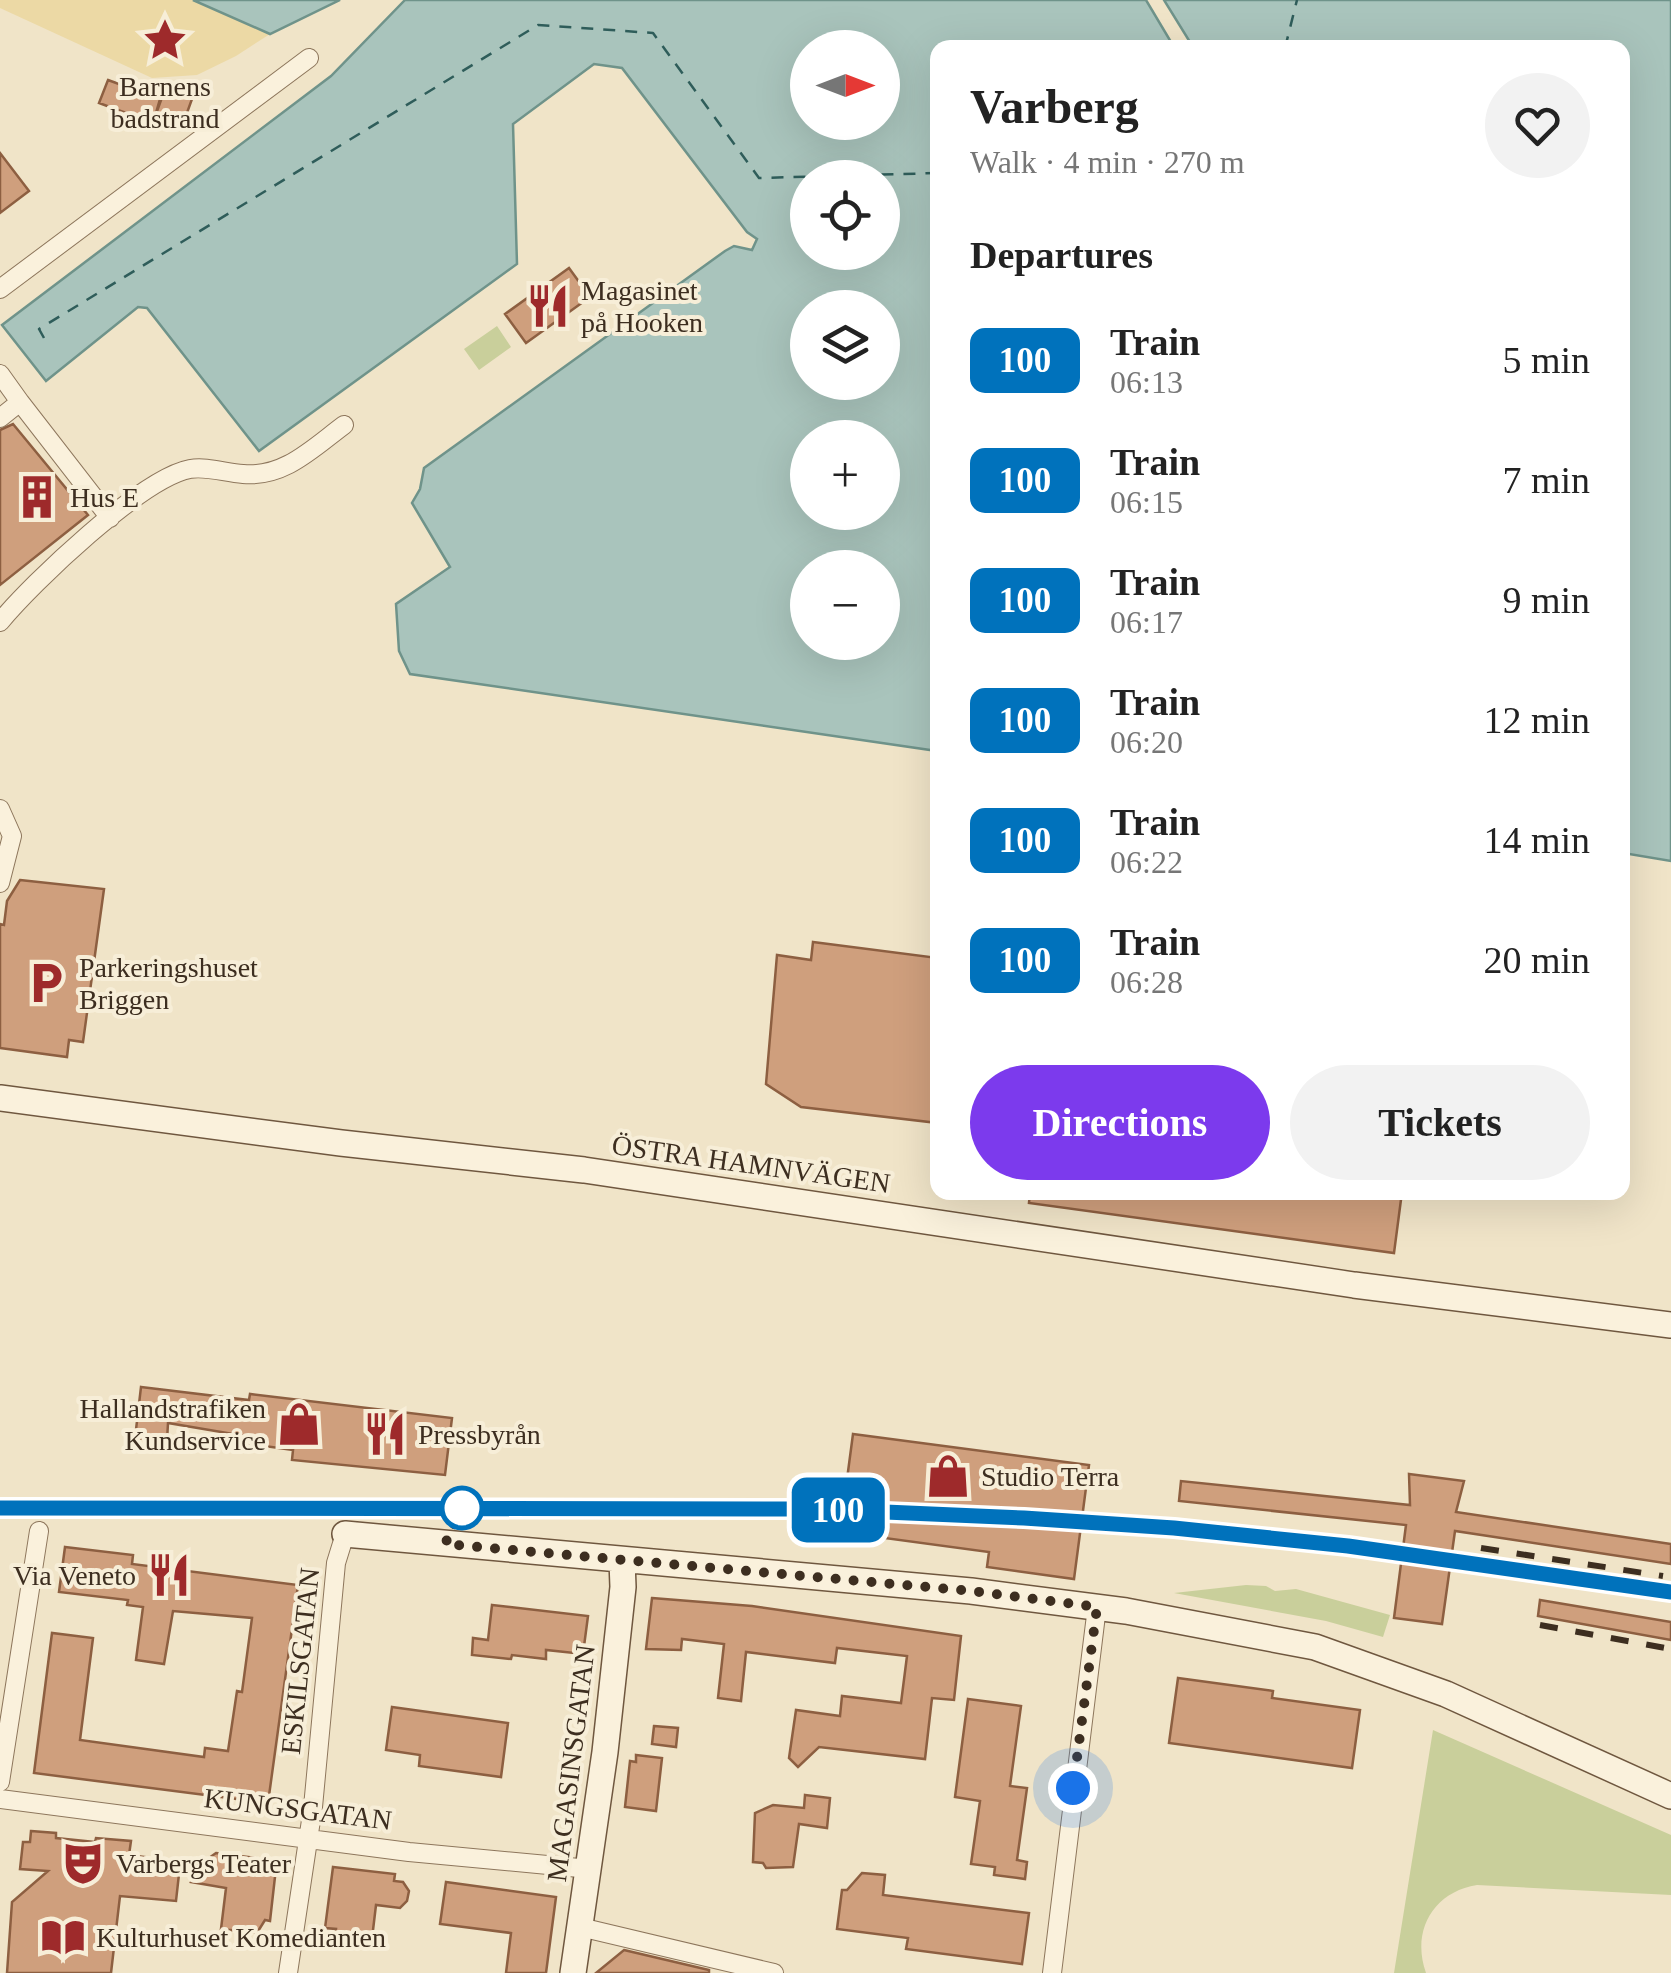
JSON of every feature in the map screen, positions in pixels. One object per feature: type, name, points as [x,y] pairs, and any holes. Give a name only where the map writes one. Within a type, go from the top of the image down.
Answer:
[{"type":"street","points":[[0,289],[309,58]]},
{"type":"street","points":[[0,374],[110,518]]},
{"type":"street","points":[[0,418],[20,402]]},
{"type":"street","points":[[0,622],[76,545],[162,482],[190,470],[274,472],[344,425]]},
{"type":"street","points":[[0,810],[12,836],[0,883]]},
{"type":"street","name":"ÖSTRA HAMNVÄGEN","points":[[0,1098],[342,1143],[603,1172],[1354,1285],[1671,1326]]},
{"type":"street","points":[[0,1782],[39,1531]]},
{"type":"street","points":[[345,1534],[972,1591],[1097,1607],[1315,1648],[1446,1694],[1671,1796]]},
{"type":"street","name":"ESKILSGATAN","points":[[288,1973],[310,1837],[336,1563],[345,1534]]},
{"type":"street","name":"MAGASINSGATAN","points":[[574,1973],[622,1605],[622,1561]]},
{"type":"street","points":[[1052,1973],[1097,1607]]},
{"type":"street","name":"KUNGSGATAN","points":[[0,1799],[410,1852],[590,1869]]},
{"type":"street","points":[[580,1927],[774,1973]]},
{"type":"green space","points":[[497,326],[511,347],[479,370],[464,349]]},
{"type":"green space","points":[[1266,1586],[1275,1591],[1296,1589],[1390,1615],[1383,1637],[1326,1621],[1174,1593]]},
{"type":"green space","points":[[1433,1730],[1671,1835],[1671,1895],[1477,1885],[1462,1889],[1448,1896],[1429,1916],[1421,1943],[1426,1973],[1394,1973]]},
{"type":"sand","name":"Barnens badstrand","points":[[0,0],[193,0],[270,34],[197,75],[152,78],[0,8]]},
{"type":"water","points":[[193,0],[340,0],[270,34]]},
{"type":"water","points":[[405,0],[1146,0],[1170,40],[930,40],[930,750],[410,674],[399,651],[396,604],[450,567],[412,503],[420,489],[424,468],[725,251],[734,246],[752,250],[757,239],[747,232],[622,68],[594,64],[513,124],[517,264],[259,451],[147,308],[138,307],[46,381],[2,325],[331,76]]},
{"type":"water","points":[[1164,0],[1671,0],[1671,861],[1630,854],[1630,40],[1189,40]]},
{"type":"building","points":[[108,80],[160,99],[153,123],[99,103]]},
{"type":"building","points":[[165,89],[192,99],[183,124],[156,114]]},
{"type":"building","points":[[0,153],[29,191],[0,213]]},
{"type":"building","name":"Magasinet på Hooken","points":[[569,268],[590,297],[526,343],[505,314]]},
{"type":"building","name":"Hus E","points":[[13,424],[88,515],[0,585],[0,430]]},
{"type":"building","name":"Parkeringshuset Briggen","points":[[20,880],[104,889],[83,1042],[69,1040],[67,1057],[0,1048],[0,924],[4,925],[7,901]]},
{"type":"building","points":[[813,942],[930,957],[930,1122],[801,1107],[766,1084],[777,955],[811,960]]},
{"type":"building","points":[[1029,1200],[1401,1200],[1394,1253],[1029,1203]]},
{"type":"building","points":[[141,1387],[249,1400],[250,1394],[452,1418],[445,1475],[292,1460],[293,1450],[244,1443],[245,1436],[168,1423],[167,1441],[135,1438]]},
{"type":"building","points":[[853,1434],[1089,1465],[1074,1579],[987,1567],[989,1552],[840,1532]]},
{"type":"building","points":[[1409,1474],[1464,1481],[1456,1512],[1671,1544],[1671,1564],[1455,1531],[1442,1624],[1394,1618],[1406,1525],[1179,1501],[1181,1481],[1410,1505]]},
{"type":"building","points":[[65,1547],[133,1555],[132,1564],[298,1585],[268,1803],[34,1773],[52,1633],[93,1638],[80,1740],[204,1757],[205,1748],[228,1751],[237,1691],[242,1692],[252,1618],[173,1611],[164,1664],[136,1660],[143,1607],[127,1605],[128,1600],[59,1592]]},
{"type":"building","points":[[652,1598],[752,1606],[961,1636],[954,1700],[932,1698],[925,1759],[819,1747],[798,1767],[789,1758],[796,1710],[840,1716],[842,1696],[901,1703],[907,1656],[837,1648],[835,1663],[746,1652],[741,1701],[718,1698],[724,1644],[682,1639],[681,1650],[646,1649]]},
{"type":"building","points":[[1540,1600],[1671,1622],[1671,1640],[1538,1616]]},
{"type":"building","points":[[492,1605],[588,1616],[583,1654],[546,1650],[546,1659],[472,1655],[473,1638],[488,1640]]},
{"type":"building","points":[[1178,1678],[1273,1691],[1272,1698],[1360,1710],[1352,1768],[1169,1743]]},
{"type":"building","points":[[968,1699],[1021,1706],[1010,1786],[1027,1788],[1017,1860],[1027,1862],[1025,1879],[994,1875],[995,1867],[971,1864],[980,1801],[955,1797]]},
{"type":"building","points":[[392,1707],[508,1723],[501,1777],[419,1766],[420,1755],[386,1750]]},
{"type":"building","points":[[654,1726],[678,1728],[676,1747],[652,1744]]},
{"type":"building","points":[[636,1755],[662,1758],[656,1811],[625,1807],[630,1761],[636,1762]]},
{"type":"building","points":[[805,1795],[830,1798],[827,1828],[799,1824],[793,1867],[766,1868],[763,1863],[753,1862],[755,1813],[773,1805],[804,1808]]},
{"type":"building","points":[[31,1831],[95,1842],[96,1838],[131,1841],[129,1855],[145,1857],[144,1870],[179,1874],[176,1901],[120,1896],[111,1973],[7,1973],[12,1902],[48,1871],[20,1869],[23,1842],[30,1842]]},
{"type":"building","points":[[216,1853],[271,1860],[276,1868],[270,1921],[265,1920],[257,1933],[221,1929],[226,1888],[191,1882],[199,1865]]},
{"type":"building","points":[[333,1867],[395,1874],[394,1881],[403,1882],[409,1891],[400,1908],[376,1905],[371,1947],[334,1943],[336,1929],[325,1928]]},
{"type":"building","points":[[862,1873],[885,1875],[883,1895],[1029,1913],[1022,1964],[906,1949],[908,1938],[837,1929],[842,1890],[847,1890]]},
{"type":"building","points":[[446,1882],[556,1897],[546,1973],[506,1973],[511,1933],[440,1924]]},
{"type":"building","points":[[624,1950],[709,1970],[709,1973],[596,1973]]},
{"type":"ferry route","points":[[1287,40],[1297,0]]},
{"type":"ferry route","points":[[44,338],[39,329],[538,25],[653,33],[759,178],[930,173]]},
{"type":"railway","points":[[1174,1528],[1400,1552]]},
{"type":"railway","points":[[1481,1548],[1663,1576]]},
{"type":"railway","points":[[1454,1559],[1671,1592]]},
{"type":"railway","points":[[1540,1625],[1671,1649]]},
{"type":"train","name":"100","points":[[0,1508],[816,1509],[1024,1518],[1348,1546],[1671,1592]]},
{"type":"place","name":"Barnens badstrand","points":[[165,40]]},
{"type":"place","name":"Magasinet på Hooken","points":[[548,306]]},
{"type":"place","name":"Hus E","points":[[37,497]]},
{"type":"place","name":"Parkeringshuset Briggen","points":[[46,983]]},
{"type":"place","name":"Hallandstrafiken Kundservice","points":[[299,1424]]},
{"type":"place","name":"Pressbyrån","points":[[385,1434]]},
{"type":"place","name":"Studio Terra","points":[[948,1476]]},
{"type":"place","name":"Via Veneto","points":[[169,1575]]},
{"type":"place","name":"Varbergs Teater","points":[[83,1863]]},
{"type":"place","name":"Kulturhuset Komedianten","points":[[63,1937]]},
{"type":"route","points":[[462,1508],[445,1544],[972,1591],[1097,1607],[1073,1788]]}]
